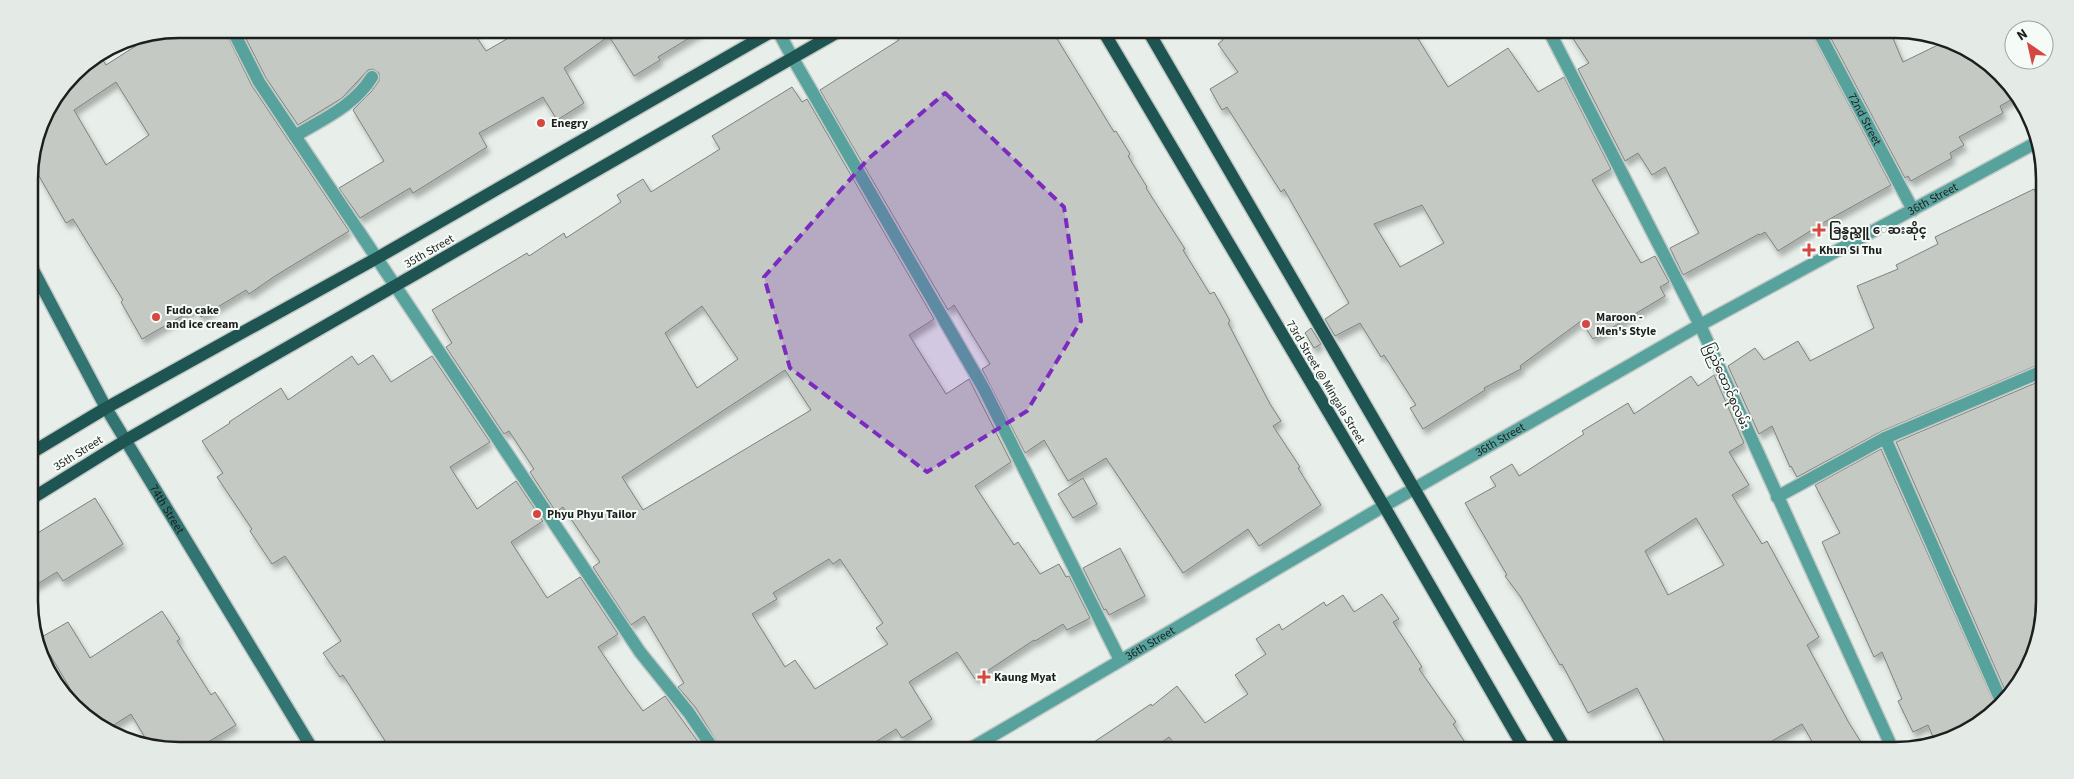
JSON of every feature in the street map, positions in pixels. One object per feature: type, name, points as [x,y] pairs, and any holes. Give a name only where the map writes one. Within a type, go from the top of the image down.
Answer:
[{"type":"main road","name":"35th Street","points":[[38,449],[106,408],[377,258],[760,38]]},
{"type":"main road","name":"35th Street","points":[[38,495],[126,440],[827,38]]},
{"type":"main road","name":"73rd Street @ Mingala Street","points":[[1107,38],[1384,506],[1520,741]]},
{"type":"main road","name":"73rd Street @ Mingala Street","points":[[1152,38],[1561,741]]},
{"type":"street","points":[[237,38],[259,82],[640,652],[689,713],[708,742]]},
{"type":"street","points":[[781,38],[984,389],[1120,660]]},
{"type":"street","name":"ပြည်ထောင်စုလမ်း","points":[[1553,38],[1700,326],[1889,741]]},
{"type":"street","name":"72nd Street","points":[[1822,38],[1913,210]]},
{"type":"street","points":[[295,136],[352,102],[372,77]]},
{"type":"street","name":"36th Street","points":[[982,742],[1384,506],[1700,326],[2032,145]]},
{"type":"street","name":"74th Street","points":[[38,279],[106,408],[307,742]]},
{"type":"street","points":[[1777,497],[1885,438],[2036,373]]},
{"type":"street","points":[[1885,438],[1999,696]]},
{"type":"highlighted area","points":[[945,93],[1064,207],[1081,321],[1027,411],[927,472],[790,368],[764,277],[868,159]]},
{"type":"building","points":[[228,38],[252,86],[349,231],[249,294],[246,290],[201,317],[196,308],[142,339],[121,302],[123,300],[73,219],[66,223],[38,174],[42,142],[48,124],[61,100],[85,72],[102,59],[106,65],[142,42],[151,40]],"holes":[[[116,82],[149,135],[106,165],[74,110]]]},
{"type":"building","points":[[246,38],[477,38],[486,51],[508,38],[606,38],[564,68],[584,103],[557,120],[543,97],[479,133],[487,147],[413,193],[410,188],[360,218],[339,188],[384,161],[353,110],[379,81],[379,73],[373,69],[368,70],[342,98],[298,125],[266,78]]},
{"type":"building","points":[[610,38],[689,38],[658,57],[660,60],[634,76]]},
{"type":"building","points":[[898,38],[1057,38],[1114,132],[1116,131],[1130,154],[1128,156],[1146,188],[1185,249],[1183,250],[1210,294],[1214,292],[1270,404],[1281,421],[1273,426],[1300,467],[1298,468],[1321,505],[1259,546],[1248,529],[1183,573],[1106,458],[1068,481],[1044,440],[1025,453],[982,369],[990,364],[954,305],[948,310],[820,90],[899,40]]},
{"type":"building","points":[[1222,38],[1418,38],[1448,87],[1508,48],[1538,92],[1564,77],[1611,169],[1592,180],[1641,263],[1655,256],[1669,282],[1660,287],[1665,296],[1593,339],[1581,321],[1520,366],[1521,369],[1484,388],[1485,390],[1423,429],[1410,408],[1416,405],[1384,355],[1381,357],[1360,323],[1335,336],[1325,319],[1349,303],[1284,189],[1281,192],[1227,107],[1222,110],[1210,89],[1238,72],[1218,44],[1223,40]],"holes":[[[1422,205],[1444,243],[1400,267],[1374,224]]]},
{"type":"building","points":[[1573,38],[1814,38],[1891,185],[1828,220],[1778,251],[1765,232],[1683,275],[1670,248],[1699,233],[1665,167],[1652,175],[1638,153],[1625,161],[1578,69],[1589,63]]},
{"type":"building","points":[[1831,38],[1893,38],[1903,62],[1941,45],[1974,61],[1995,79],[2012,99],[2000,106],[2003,113],[1959,137],[1964,145],[1950,153],[1952,158],[1911,181],[1908,176],[1905,178]]},
{"type":"building","points":[[792,87],[802,102],[807,99],[934,319],[909,335],[946,394],[969,379],[1011,462],[975,486],[1014,545],[1018,542],[1040,574],[1059,564],[1066,577],[1069,576],[1090,618],[1067,630],[1063,624],[1034,640],[975,679],[957,652],[909,682],[932,719],[902,738],[896,729],[876,742],[717,742],[696,708],[678,687],[684,683],[644,616],[631,625],[593,567],[600,562],[563,507],[556,512],[530,472],[534,469],[509,431],[504,434],[446,347],[452,343],[432,310],[527,253],[529,256],[564,233],[566,238],[621,202],[617,195],[643,179],[651,192],[720,149],[712,136]],"holes":[[[702,306],[738,359],[697,388],[665,333]],[[785,370],[811,410],[643,510],[622,477]],[[829,559],[833,564],[840,559],[883,623],[876,628],[888,644],[815,689],[795,660],[785,667],[752,614],[777,599],[773,593]]]},
{"type":"building","points":[[2034,189],[2036,193],[2036,366],[1882,431],[1797,477],[1790,467],[1772,426],[1759,434],[1728,366],[1755,348],[1764,360],[1798,341],[1810,361],[1874,328],[1857,286],[1898,269],[1896,265],[1938,244],[1935,237]]},
{"type":"building","points":[[1311,328],[1321,344],[1314,348],[1305,333]]},
{"type":"building","points":[[373,355],[391,382],[432,356],[490,442],[450,467],[477,509],[516,481],[543,521],[511,542],[547,598],[580,577],[618,634],[598,647],[626,688],[643,711],[665,696],[698,742],[386,742],[343,675],[340,677],[323,653],[341,641],[285,556],[272,564],[250,531],[252,529],[217,477],[223,473],[202,441],[281,388],[288,400],[352,356],[358,365]]},
{"type":"building","points":[[1714,375],[1744,443],[1729,452],[1749,485],[1732,495],[1762,544],[1767,541],[1819,637],[1807,645],[1860,741],[1812,741],[1802,724],[1772,741],[1664,741],[1637,688],[1588,713],[1562,664],[1560,665],[1520,596],[1505,576],[1507,575],[1465,503],[1496,486],[1490,477],[1512,464],[1519,476],[1584,434],[1582,431],[1628,403],[1634,414],[1691,376],[1698,386]],"holes":[[[1696,518],[1724,565],[1668,595],[1645,551]]]},
{"type":"building","points":[[2036,383],[2035,619],[2029,646],[2022,663],[2005,690],[1896,442]]},
{"type":"building","points":[[1881,449],[1994,701],[1966,723],[1933,736],[1928,725],[1913,732],[1898,701],[1902,699],[1882,652],[1874,657],[1822,542],[1840,533],[1815,485]]},
{"type":"building","points":[[1083,478],[1097,504],[1073,518],[1058,494]]},
{"type":"building","points":[[95,498],[123,544],[63,581],[57,572],[38,584],[38,533]]},
{"type":"building","points":[[1120,548],[1145,596],[1109,615],[1106,609],[1104,610],[1083,568]]},
{"type":"building","points":[[1382,594],[1399,619],[1393,622],[1422,667],[1419,669],[1456,722],[1453,724],[1464,741],[1173,741],[1169,737],[1163,741],[1095,741],[1151,704],[1152,706],[1177,686],[1205,723],[1248,694],[1235,675],[1266,654],[1256,639],[1279,624],[1282,630],[1324,602],[1326,606],[1343,595],[1354,612]]},
{"type":"building","points":[[162,611],[180,639],[177,641],[211,695],[215,692],[236,725],[208,742],[178,742],[145,737],[131,714],[113,725],[85,707],[76,698],[45,647],[42,637],[68,622],[90,658]]},
{"type":"place","name":"Enegry","points":[[541,123]]},
{"type":"place","name":"ခြန္စည္သူ ေဆးဆိုင္","points":[[1819,230]]},
{"type":"place","name":"Khun Si Thu","points":[[1809,250]]},
{"type":"place","name":"Fudo cake and ice cream","points":[[156,317]]},
{"type":"place","name":"Maroon - Men's Style","points":[[1586,324]]},
{"type":"place","name":"Phyu Phyu Tailor","points":[[537,514]]},
{"type":"place","name":"Kaung Myat","points":[[984,677]]}]
